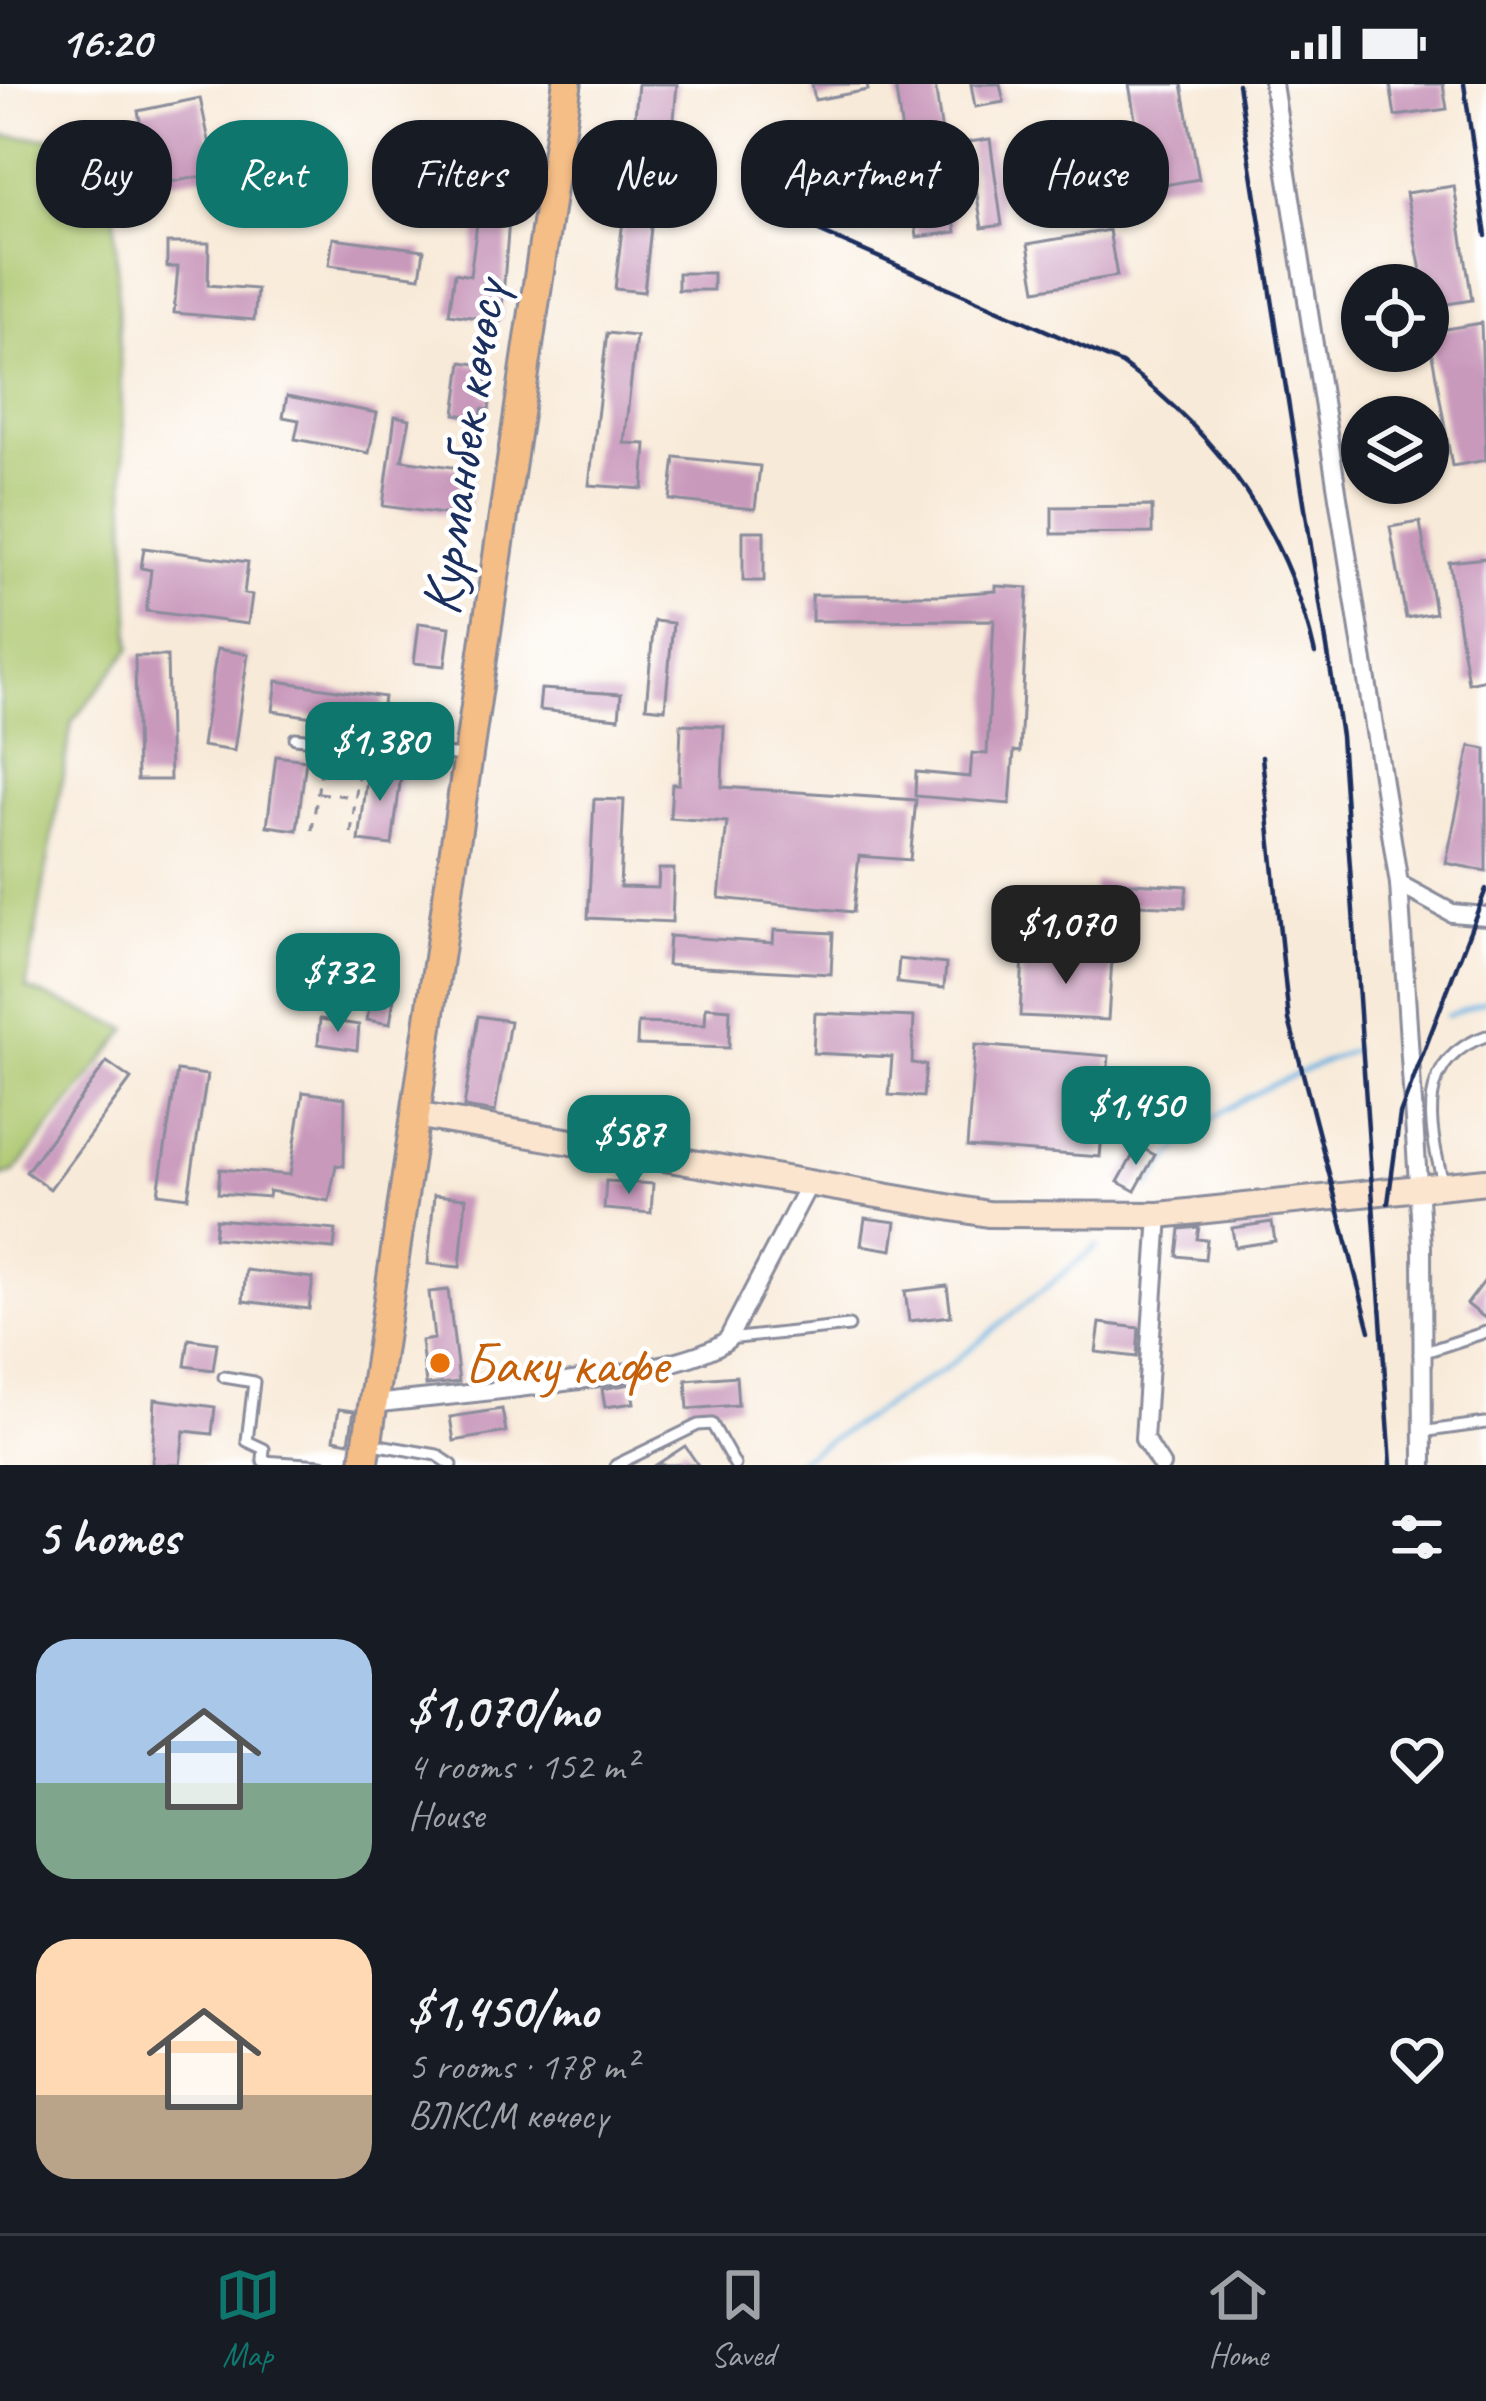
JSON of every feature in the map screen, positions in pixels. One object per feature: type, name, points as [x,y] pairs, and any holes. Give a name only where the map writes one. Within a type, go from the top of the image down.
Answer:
[{"type":"main road","name":"Курманбек көчөсү","points":[[366,1454],[567,84]]},
{"type":"street","points":[[1274,84],[1399,884],[1431,1185],[1419,1354],[1423,1465]]},
{"type":"street","points":[[1399,884],[1452,913],[1486,916]]},
{"type":"street","points":[[416,1115],[988,1214],[1159,1215],[1486,1181]]},
{"type":"street","points":[[374,1404],[650,1368],[714,1352],[728,1340],[809,1184]]},
{"type":"street","points":[[1142,1465],[1159,1215]]},
{"type":"street","points":[[1144,1439],[1161,1465]]},
{"type":"lane","points":[[296,738],[469,756]]},
{"type":"lane","points":[[1431,1185],[1428,1125],[1438,1071],[1465,1043],[1486,1036]]},
{"type":"lane","points":[[728,1340],[849,1326]]},
{"type":"lane","points":[[1419,1354],[1486,1332]]},
{"type":"lane","points":[[224,1377],[254,1382],[247,1441],[264,1449],[263,1462],[322,1465]]},
{"type":"lane","points":[[1421,1432],[1486,1423]]},
{"type":"lane","points":[[616,1465],[698,1426],[712,1424],[735,1465]]},
{"type":"lane","points":[[366,1454],[437,1454],[452,1465]]},
{"type":"path","points":[[312,830],[325,742]]},
{"type":"path","points":[[351,833],[362,747]]},
{"type":"path","points":[[317,793],[356,797]]},
{"type":"green space","points":[[0,136],[36,137],[36,228],[115,228],[131,648],[72,722],[26,988],[128,1029],[15,1172],[0,1177]]},
{"type":"building","points":[[638,84],[677,84],[674,120],[635,120]]},
{"type":"building","points":[[812,84],[867,84],[868,90],[815,100]]},
{"type":"building","points":[[895,84],[935,84],[940,120],[900,120]]},
{"type":"building","points":[[971,84],[1000,84],[1004,102],[975,107]]},
{"type":"building","points":[[1129,84],[1182,84],[1199,179],[1169,184],[1169,120],[1135,120]]},
{"type":"building","points":[[1390,84],[1443,84],[1447,109],[1395,116]]},
{"type":"building","points":[[200,98],[205,120],[196,120],[196,177],[172,182],[172,120],[140,120],[138,111]]},
{"type":"building","points":[[990,139],[1002,225],[982,228],[979,141]]},
{"type":"building","points":[[1454,186],[1472,300],[1449,304],[1449,264],[1420,264],[1406,193]]},
{"type":"building","points":[[476,228],[508,228],[501,321],[449,314],[455,273],[470,276]]},
{"type":"building","points":[[622,228],[651,228],[644,292],[615,289]]},
{"type":"building","points":[[916,228],[955,228],[956,232],[917,237]]},
{"type":"building","points":[[1109,230],[1117,276],[1036,290],[1028,244]]},
{"type":"building","points":[[333,238],[424,250],[420,277],[329,265]]},
{"type":"building","points":[[167,243],[209,243],[208,285],[257,289],[254,320],[174,313],[178,267],[167,267]]},
{"type":"building","points":[[678,273],[713,273],[713,290],[678,290]]},
{"type":"building","points":[[1481,323],[1486,460],[1452,466],[1449,396],[1439,396],[1435,372],[1449,372],[1449,328]]},
{"type":"building","points":[[607,333],[636,336],[624,443],[646,444],[643,489],[589,485]]},
{"type":"building","points":[[462,362],[489,366],[485,395],[491,396],[489,410],[482,409],[481,418],[455,414]]},
{"type":"building","points":[[287,396],[377,413],[369,453],[295,439],[299,420],[283,417]]},
{"type":"building","points":[[395,416],[410,419],[402,460],[474,470],[467,517],[383,506]]},
{"type":"building","points":[[675,457],[760,466],[755,509],[670,500]]},
{"type":"building","points":[[1152,506],[1152,533],[1052,534],[1052,507]]},
{"type":"building","points":[[1420,522],[1435,613],[1406,618],[1390,527]]},
{"type":"building","points":[[743,531],[764,531],[764,581],[743,581]]},
{"type":"building","points":[[144,548],[248,562],[244,594],[252,595],[248,624],[146,611],[151,570],[141,568]]},
{"type":"building","points":[[1486,558],[1486,679],[1468,683],[1449,562]]},
{"type":"building","points":[[996,586],[1028,588],[1020,752],[1014,751],[1010,804],[915,796],[916,772],[970,777],[972,753],[987,754],[994,620],[812,621],[812,595],[939,595],[996,591]]},
{"type":"building","points":[[654,621],[673,623],[665,709],[646,707]]},
{"type":"building","points":[[419,623],[450,627],[445,666],[414,663]]},
{"type":"building","points":[[217,649],[248,654],[234,751],[202,746]]},
{"type":"building","points":[[135,656],[167,656],[170,780],[137,780]]},
{"type":"building","points":[[277,681],[384,697],[380,727],[273,711]]},
{"type":"building","points":[[541,689],[621,694],[619,718],[539,710]]},
{"type":"building","points":[[681,724],[724,726],[722,787],[916,800],[910,860],[859,856],[853,912],[719,898],[727,822],[670,818],[672,784],[679,784]]},
{"type":"building","points":[[1470,746],[1486,749],[1486,871],[1446,863]]},
{"type":"building","points":[[276,756],[306,760],[297,830],[267,826]]},
{"type":"building","points":[[369,764],[402,768],[392,845],[359,841]]},
{"type":"building","points":[[594,799],[624,800],[620,887],[658,888],[659,869],[674,869],[672,922],[588,918]]},
{"type":"building","points":[[1094,881],[1187,886],[1185,907],[1093,903]]},
{"type":"building","points":[[774,930],[833,933],[831,974],[667,965],[669,936],[773,943]]},
{"type":"building","points":[[1023,955],[1112,959],[1108,1020],[1020,1016]]},
{"type":"building","points":[[899,959],[946,964],[944,988],[897,983]]},
{"type":"building","points":[[373,982],[396,985],[390,1024],[367,1020]]},
{"type":"building","points":[[706,1007],[730,1009],[729,1048],[637,1045],[638,1023],[705,1025]]},
{"type":"building","points":[[815,1013],[914,1017],[912,1063],[926,1065],[923,1097],[889,1095],[892,1057],[813,1053]]},
{"type":"building","points":[[478,1016],[510,1021],[495,1112],[464,1107]]},
{"type":"building","points":[[320,1019],[359,1025],[357,1050],[318,1044]]},
{"type":"building","points":[[975,1045],[1109,1056],[1100,1157],[967,1147]]},
{"type":"building","points":[[107,1062],[131,1079],[50,1189],[26,1172]]},
{"type":"building","points":[[177,1071],[207,1075],[188,1197],[158,1193]]},
{"type":"building","points":[[303,1092],[345,1098],[344,1166],[336,1165],[329,1201],[269,1191],[268,1197],[218,1193],[220,1169],[290,1175]]},
{"type":"building","points":[[1138,1146],[1155,1155],[1135,1191],[1118,1182]]},
{"type":"building","points":[[606,1181],[653,1184],[651,1213],[604,1209]]},
{"type":"building","points":[[434,1195],[466,1198],[460,1267],[428,1264]]},
{"type":"building","points":[[865,1218],[896,1222],[892,1250],[861,1245]]},
{"type":"building","points":[[216,1219],[336,1230],[334,1249],[214,1238]]},
{"type":"building","points":[[1272,1222],[1275,1241],[1235,1247],[1232,1228]]},
{"type":"building","points":[[1199,1227],[1197,1239],[1207,1240],[1205,1259],[1177,1256],[1180,1229]]},
{"type":"building","points":[[246,1270],[313,1278],[309,1309],[243,1301]]},
{"type":"building","points":[[1486,1279],[1486,1319],[1467,1304]]},
{"type":"building","points":[[947,1286],[951,1316],[909,1321],[905,1291]]},
{"type":"building","name":"Баку кафе","points":[[448,1290],[459,1382],[426,1385],[421,1341],[434,1339],[429,1292]]},
{"type":"building","points":[[1100,1323],[1139,1328],[1137,1357],[1096,1352]]},
{"type":"building","points":[[189,1339],[217,1343],[213,1370],[185,1366]]},
{"type":"building","points":[[736,1376],[738,1405],[688,1409],[686,1380]]},
{"type":"building","points":[[631,1384],[634,1403],[605,1407],[602,1389]]},
{"type":"building","points":[[155,1399],[215,1407],[212,1434],[184,1431],[180,1465],[152,1465]]},
{"type":"building","points":[[339,1409],[354,1411],[349,1442],[334,1439]]},
{"type":"building","points":[[502,1409],[506,1432],[454,1441],[450,1417]]},
{"type":"building","points":[[685,1446],[698,1465],[656,1465]]},
{"type":"waterway","points":[[1447,1016],[1486,1001]]},
{"type":"waterway","points":[[1149,1187],[1190,1137],[1214,1118],[1266,1088],[1353,1050]]},
{"type":"waterway","points":[[790,1465],[946,1368],[1097,1246]]},
{"type":"railway","points":[[1238,84],[1341,736],[1391,1465]]},
{"type":"railway","points":[[1464,84],[1486,236]]},
{"type":"railway","points":[[812,228],[1122,364],[1158,392],[1246,491],[1287,568],[1315,654]]},
{"type":"railway","points":[[1262,757],[1289,1020],[1370,1331]]},
{"type":"railway","points":[[1388,1203],[1400,1114],[1486,889]]},
{"type":"place","name":"Баку кафе","points":[[440,1363]]}]
